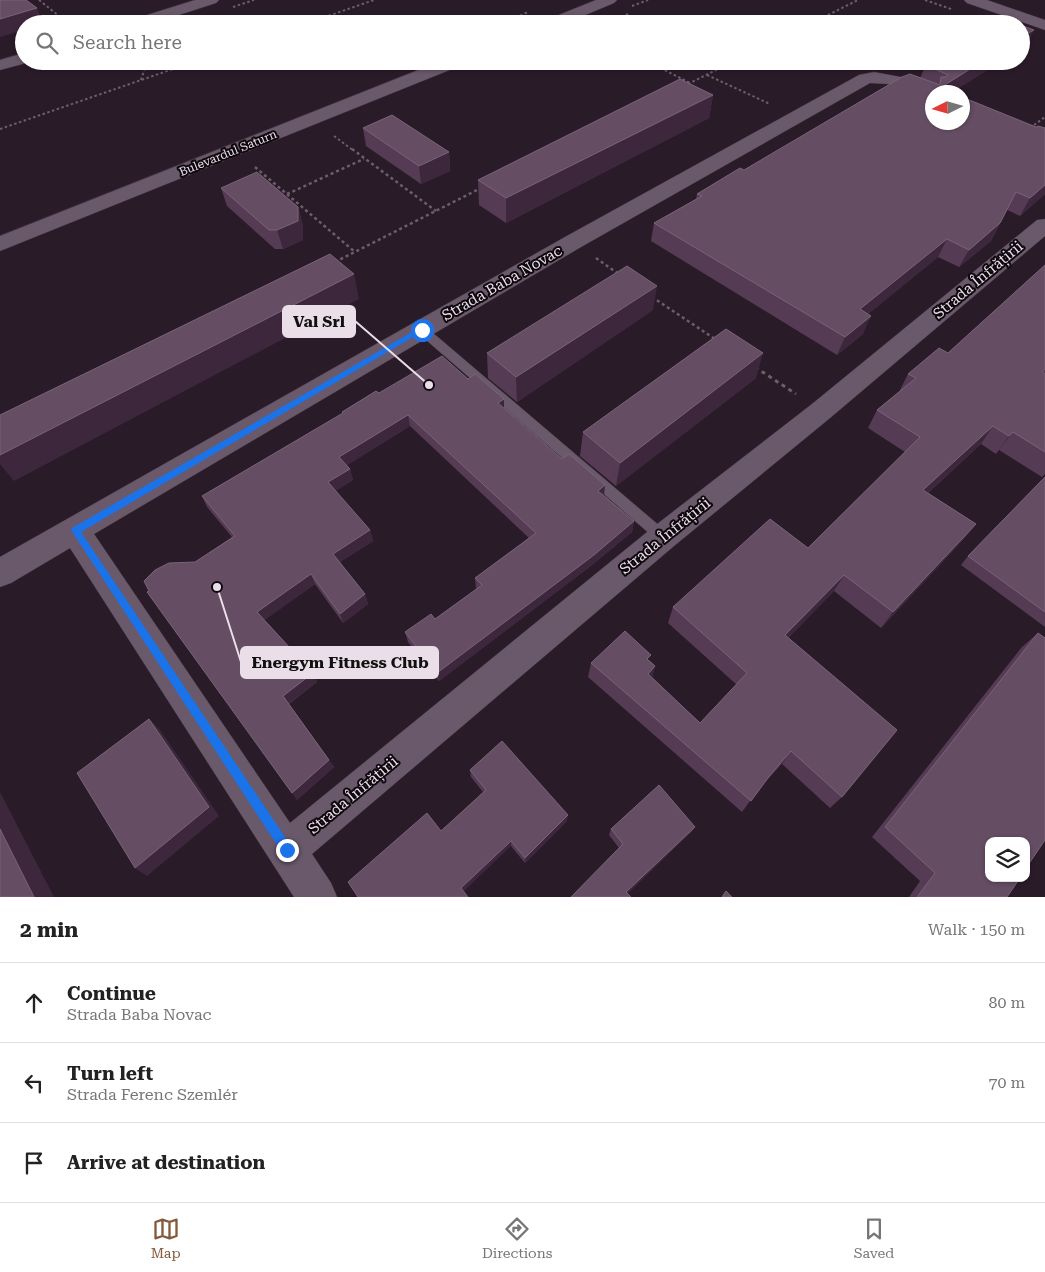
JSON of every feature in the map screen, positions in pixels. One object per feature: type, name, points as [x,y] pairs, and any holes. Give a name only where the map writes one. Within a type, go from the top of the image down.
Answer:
[{"type":"street","points":[[163,15],[211,0]]},
{"type":"street","points":[[572,15],[609,0]]},
{"type":"street","points":[[972,0],[1016,15]]},
{"type":"street","points":[[1030,20],[1045,25]]},
{"type":"street","points":[[0,65],[15,61]]},
{"type":"street","name":"Bulevardul Saturn","points":[[0,244],[434,70]]},
{"type":"street","name":"Strada Baba Novac","points":[[0,573],[572,242],[865,79],[878,76],[891,78],[925,92]]},
{"type":"street","name":"Strada Înfrățirii","points":[[287,850],[663,537],[821,411],[1045,225]]},
{"type":"street","points":[[75,530],[317,897]]},
{"type":"lane","points":[[422,330],[663,537]]},
{"type":"path","points":[[39,0],[58,15]]},
{"type":"path","points":[[331,15],[374,0]]},
{"type":"path","points":[[828,15],[858,0]]},
{"type":"path","points":[[141,80],[144,70]]},
{"type":"path","points":[[0,129],[170,70]]},
{"type":"path","points":[[665,70],[690,83]]},
{"type":"path","points":[[682,87],[715,70]]},
{"type":"path","points":[[707,74],[798,117]]},
{"type":"path","points":[[1024,132],[1045,117]]},
{"type":"path","points":[[327,132],[436,211]]},
{"type":"path","points":[[287,194],[364,159]]},
{"type":"path","points":[[251,163],[355,252]]},
{"type":"path","points":[[329,265],[489,184]]},
{"type":"path","points":[[572,242],[620,275]]},
{"type":"path","points":[[644,291],[716,340]]},
{"type":"path","points":[[748,362],[821,411]]},
{"type":"building","points":[[0,0],[26,0],[37,8],[0,19]]},
{"type":"building","points":[[937,70],[969,70],[945,85],[940,85],[941,77],[948,75]]},
{"type":"building","points":[[910,74],[940,85],[925,85],[925,130],[970,130],[970,100],[1036,127],[1045,128],[1045,185],[1030,198],[1016,192],[1000,223],[969,250],[947,239],[860,309],[871,316],[845,337],[654,223],[702,196],[697,194],[740,168],[744,170]]},
{"type":"building","points":[[680,79],[713,95],[506,198],[478,180]]},
{"type":"building","points":[[392,115],[449,152],[419,166],[363,128]]},
{"type":"building","points":[[257,172],[298,207],[298,221],[277,230],[269,230],[221,188]]},
{"type":"building","points":[[330,254],[354,274],[0,455],[0,415]]},
{"type":"building","points":[[1045,265],[1045,369],[1042,372],[1045,374],[1045,452],[1013,432],[1009,436],[993,426],[923,490],[976,524],[893,612],[844,575],[785,635],[897,730],[842,797],[791,751],[751,801],[591,663],[625,631],[651,655],[647,659],[655,666],[648,674],[700,723],[747,673],[673,607],[770,519],[808,548],[920,437],[877,410],[916,378],[908,374],[939,348],[948,353]]},
{"type":"building","points":[[627,266],[657,286],[516,377],[487,353]]},
{"type":"building","points":[[726,329],[763,353],[620,463],[583,432]]},
{"type":"building","points":[[442,356],[468,379],[475,374],[504,399],[498,403],[562,459],[569,454],[605,485],[598,491],[634,521],[594,555],[437,673],[405,632],[431,614],[435,619],[482,585],[475,578],[536,533],[408,415],[339,457],[350,469],[328,482],[370,530],[333,554],[365,594],[340,614],[311,574],[257,612],[313,673],[283,696],[329,760],[292,793],[147,592],[149,591],[144,581],[155,570],[169,563],[195,562],[235,536],[202,496],[343,413],[376,391],[379,393]]},
{"type":"building","points":[[1045,477],[1045,612],[968,556]]},
{"type":"building","points":[[1038,633],[1045,638],[1045,840],[1030,862],[1030,837],[985,837],[985,882],[1017,882],[1007,897],[917,897],[935,873],[885,827]]},
{"type":"building","points":[[149,719],[209,807],[135,868],[77,773]]},
{"type":"building","points":[[502,741],[568,815],[525,858],[511,841],[461,888],[468,897],[358,897],[348,882],[427,813],[441,831],[486,790],[470,770]]},
{"type":"building","points":[[659,785],[695,827],[626,892],[631,897],[571,897],[623,844],[611,829]]},
{"type":"building","points":[[0,829],[34,897],[0,897]]},
{"type":"building","points":[[726,891],[732,897],[722,897]]},
{"type":"place","name":"Val Srl","points":[[429,385]]},
{"type":"place","name":"Energym Fitness Club","points":[[217,587]]},
{"type":"route","points":[[287,850],[75,530],[422,330]]}]
